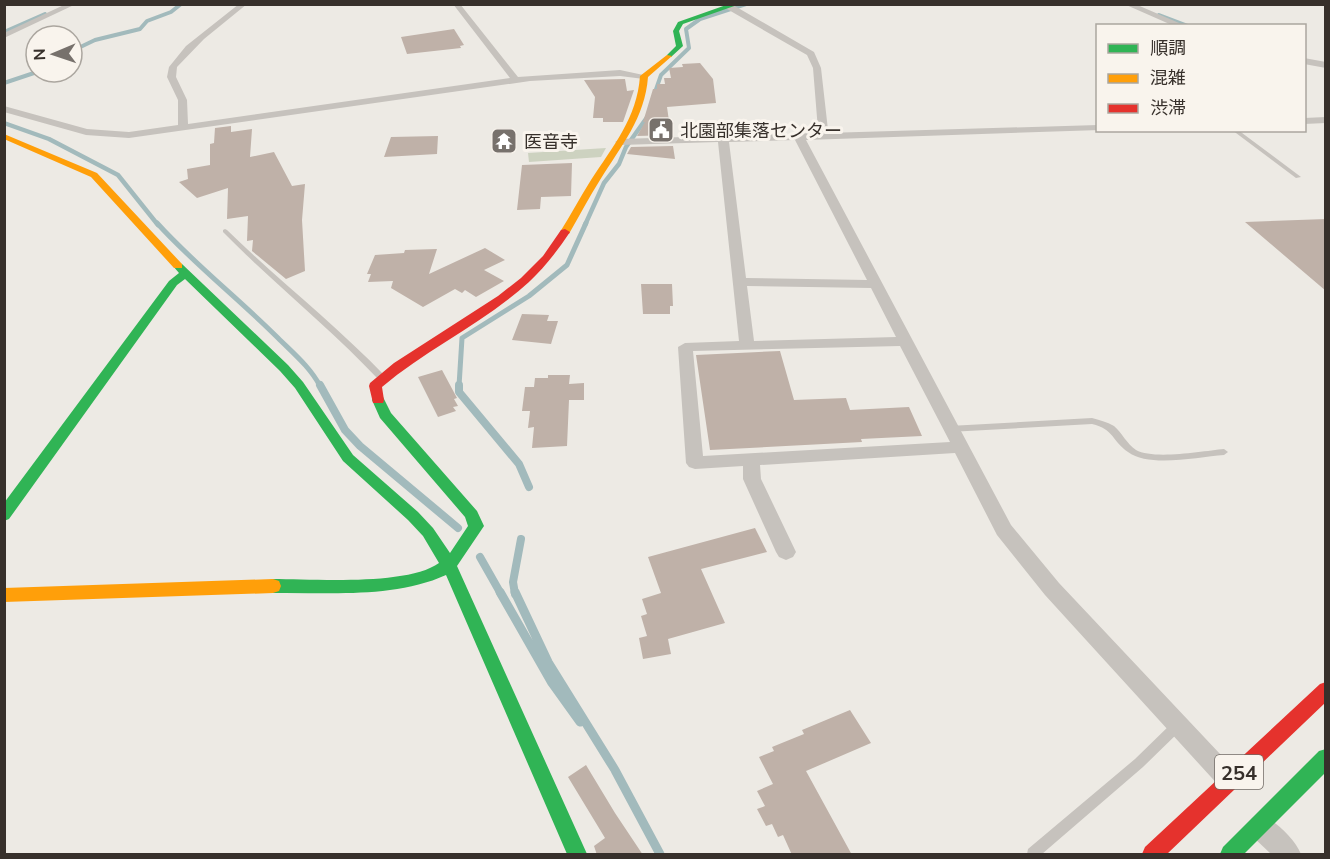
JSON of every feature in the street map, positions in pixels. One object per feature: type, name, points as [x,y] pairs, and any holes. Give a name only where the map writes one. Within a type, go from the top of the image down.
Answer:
[{"type":"main road","points":[[4,595],[411,582],[431,578],[449,565],[464,549],[476,526],[472,515],[385,415],[376,395],[375,386],[399,362],[529,280],[557,249],[581,208],[591,183],[638,117],[643,102],[644,76],[680,46],[676,31],[680,23],[733,6]]},
{"type":"main road","points":[[4,136],[94,175],[185,274],[284,368],[299,385],[348,458],[421,524],[449,565],[578,855]]},
{"type":"main road","points":[[4,515],[173,283],[185,274]]},
{"type":"main road","name":"254","points":[[1152,855],[1326,690]]},
{"type":"main road","name":"254","points":[[1230,855],[1326,758]]},
{"type":"street","points":[[4,36],[73,4]]},
{"type":"street","points":[[183,128],[184,108],[179,89],[171,77],[172,68],[192,43],[244,4]]},
{"type":"street","points":[[456,4],[516,80]]},
{"type":"street","points":[[1127,4],[1177,24]]},
{"type":"street","points":[[733,6],[810,52],[815,59],[823,130],[819,136]]},
{"type":"street","points":[[1306,61],[1326,65]]},
{"type":"street","points":[[4,109],[87,132],[129,135],[516,80],[620,73],[644,76]]},
{"type":"street","points":[[1306,121],[1326,120]]},
{"type":"street","points":[[620,142],[1096,128]]},
{"type":"street","points":[[799,137],[1004,530],[1052,589],[1230,781]]},
{"type":"street","points":[[723,139],[747,345]]},
{"type":"street","points":[[739,282],[875,284]]},
{"type":"street","points":[[904,341],[685,347],[695,463],[959,447]]},
{"type":"street","points":[[752,461],[752,479],[786,552]]},
{"type":"street","points":[[1260,825],[1288,855]]},
{"type":"lane","points":[[1237,132],[1298,177]]},
{"type":"lane","points":[[225,231],[257,264],[355,348],[382,378]]},
{"type":"lane","points":[[950,429],[1092,421],[1107,423],[1132,452],[1145,457],[1224,452]]},
{"type":"lane","points":[[1033,855],[1139,763],[1178,725]]},
{"type":"green space","points":[[606,148],[601,157],[529,162],[528,153]]},
{"type":"building","points":[[454,29],[464,45],[460,46],[461,48],[407,54],[401,37]]},
{"type":"building","points":[[700,63],[713,79],[716,103],[667,107],[671,135],[637,136],[645,122],[643,122],[653,89],[657,89],[657,84],[665,84],[664,78],[671,78],[669,68],[683,67],[682,64]]},
{"type":"building","points":[[625,79],[627,91],[634,90],[623,122],[603,122],[603,118],[593,118],[595,97],[584,80]]},
{"type":"building","points":[[231,126],[231,132],[252,129],[250,157],[274,152],[292,186],[305,184],[302,220],[305,271],[286,279],[252,251],[253,240],[247,241],[248,216],[227,219],[228,188],[197,198],[179,182],[188,179],[187,169],[210,165],[210,144],[214,143],[215,128]]},
{"type":"building","points":[[438,136],[437,154],[384,157],[391,137]]},
{"type":"building","points":[[673,146],[675,159],[627,154],[631,147]]},
{"type":"building","points":[[572,163],[571,196],[541,197],[540,209],[517,210],[522,165]]},
{"type":"building","points":[[1326,219],[1326,291],[1245,222]]},
{"type":"building","points":[[485,248],[505,260],[484,270],[504,281],[476,297],[465,290],[462,293],[455,289],[423,307],[391,288],[393,281],[368,282],[371,274],[367,274],[375,255],[404,253],[405,250],[437,249],[429,274]]},
{"type":"building","points":[[641,284],[672,284],[673,306],[670,306],[670,314],[643,314]]},
{"type":"building","points":[[522,314],[549,315],[547,321],[558,321],[551,344],[512,340]]},
{"type":"building","points":[[780,351],[794,400],[846,398],[850,410],[909,407],[922,436],[861,439],[862,442],[710,450],[696,355]]},
{"type":"building","points":[[442,370],[457,398],[454,399],[458,406],[453,407],[456,411],[438,417],[418,377]]},
{"type":"building","points":[[548,375],[570,375],[569,384],[584,383],[584,400],[569,400],[567,446],[532,448],[534,427],[528,428],[530,411],[522,411],[525,387],[534,387],[535,378],[548,378]]},
{"type":"building","points":[[755,528],[767,552],[701,569],[725,623],[668,639],[671,654],[643,659],[639,638],[647,636],[641,616],[647,614],[642,599],[661,593],[648,557]]},
{"type":"building","points":[[850,710],[871,743],[806,771],[852,855],[792,855],[783,835],[778,837],[772,824],[766,826],[757,809],[765,806],[757,791],[773,784],[759,757],[774,751],[772,747],[804,734],[802,730]]},
{"type":"building","points":[[586,765],[643,855],[597,855],[594,846],[605,838],[568,777]]},
{"type":"waterway","points":[[84,45],[95,40],[140,29],[147,21],[171,12],[181,4]]},
{"type":"waterway","points":[[653,98],[661,75],[689,48],[686,29],[700,19],[746,4]]},
{"type":"waterway","points":[[4,32],[45,14]]},
{"type":"waterway","points":[[1159,15],[1183,24]]},
{"type":"waterway","points":[[4,83],[24,76]]},
{"type":"waterway","points":[[585,225],[604,183],[619,164],[626,147],[648,116]]},
{"type":"waterway","points":[[4,123],[49,139],[118,175],[158,225]]},
{"type":"waterway","points":[[157,223],[186,253],[263,323],[295,355],[320,386]]},
{"type":"waterway","points":[[459,386],[462,338],[529,296],[567,265],[586,223]]},
{"type":"waterway","points":[[320,385],[345,430],[360,446],[458,528]]},
{"type":"waterway","points":[[459,386],[459,392],[519,464],[529,487]]},
{"type":"waterway","points":[[515,594],[513,582],[521,539]]},
{"type":"waterway","points":[[480,557],[501,594]]},
{"type":"waterway","points":[[500,592],[552,683],[580,722]]},
{"type":"waterway","points":[[515,592],[548,662],[615,770],[660,854]]},
{"type":"traffic: fast","points":[[669,56],[680,46],[676,31],[680,23],[737,4]]},
{"type":"traffic: fast","points":[[178,266],[284,368],[299,385],[348,458],[428,532],[449,565],[577,854]]},
{"type":"traffic: fast","points":[[4,515],[173,283],[185,274]]},
{"type":"traffic: fast","points":[[273,586],[386,584],[428,576],[442,570],[453,561],[473,532],[476,526],[472,515],[385,415],[378,400]]},
{"type":"traffic: fast","points":[[1230,854],[1326,758]]},
{"type":"traffic: slow","points":[[565,232],[593,183],[634,120],[643,92],[644,76],[669,56]]},
{"type":"traffic: slow","points":[[4,136],[94,175],[178,266]]},
{"type":"traffic: slow","points":[[4,595],[273,586]]},
{"type":"traffic: jam","points":[[378,400],[375,386],[424,348],[502,299],[547,258],[565,232]]},
{"type":"traffic: jam","points":[[1152,854],[1326,690]]},
{"type":"place","name":"北園部集落センター","points":[[661,130]]},
{"type":"place","name":"医音寺","points":[[504,141]]}]
